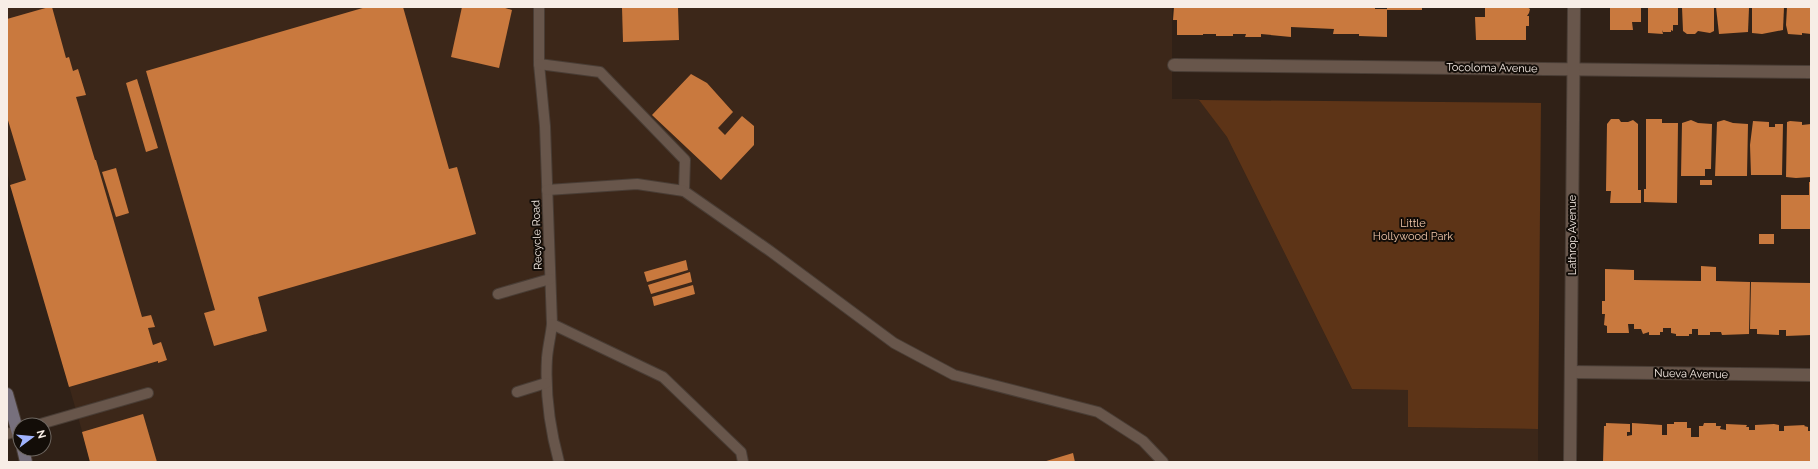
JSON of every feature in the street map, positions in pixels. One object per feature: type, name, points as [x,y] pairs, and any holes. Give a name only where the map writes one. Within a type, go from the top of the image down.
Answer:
[{"type":"street","name":"Lathrop Avenue","points":[[1570,462],[1574,7]]},
{"type":"street","name":"Tocoloma Avenue","points":[[1174,65],[1811,72]]},
{"type":"street","name":"Nueva Avenue","points":[[1571,372],[1811,375]]},
{"type":"street","points":[[7,394],[12,417]]},
{"type":"lane","name":"Recycle Road","points":[[539,7],[539,64],[544,113],[552,324],[547,356],[546,383],[550,418],[559,462]]},
{"type":"lane","points":[[539,64],[600,72],[685,160],[684,192]]},
{"type":"lane","points":[[547,190],[637,184],[684,192],[770,251],[894,343],[954,375],[1098,412],[1143,441],[1163,462]]},
{"type":"lane","points":[[498,294],[550,279]]},
{"type":"lane","points":[[552,324],[663,377],[741,452],[743,462]]},
{"type":"lane","points":[[517,392],[546,383]]},
{"type":"lane","points":[[52,421],[148,393]]},
{"type":"shaded area","points":[[7,7],[1172,7],[1172,99],[1199,99],[1227,137],[1352,389],[1409,390],[1408,427],[1538,429],[1538,462],[91,462],[7,172]]},
{"type":"green space","name":"Little Hollywood Park","points":[[1199,100],[1541,103],[1538,429],[1408,427],[1408,390],[1352,389],[1227,137]]},
{"type":"building","points":[[52,7],[66,58],[69,57],[73,71],[78,69],[86,95],[76,97],[142,317],[151,315],[155,327],[148,328],[153,345],[161,342],[167,360],[158,363],[158,361],[69,387],[10,185],[26,180],[7,117],[7,19]]},
{"type":"building","points":[[366,7],[403,7],[449,169],[457,167],[476,234],[258,297],[267,331],[214,346],[204,313],[215,310],[146,71]]},
{"type":"building","points":[[462,7],[502,7],[512,10],[499,68],[451,57]]},
{"type":"building","points":[[622,7],[678,7],[679,40],[623,42]]},
{"type":"building","points":[[1174,7],[1375,7],[1375,9],[1387,9],[1387,7],[1422,7],[1422,10],[1387,10],[1387,37],[1359,36],[1359,34],[1333,34],[1334,29],[1291,27],[1291,37],[1261,34],[1261,37],[1245,37],[1246,34],[1233,34],[1233,36],[1216,36],[1216,34],[1177,35],[1177,20],[1173,20]]},
{"type":"building","points":[[1485,7],[1527,7],[1530,9],[1527,16],[1529,16],[1529,26],[1526,26],[1526,40],[1476,40],[1475,17],[1485,17]]},
{"type":"building","points":[[1610,7],[1641,7],[1641,22],[1632,22],[1633,30],[1610,30]]},
{"type":"building","points":[[1648,7],[1678,8],[1678,25],[1673,25],[1673,31],[1671,30],[1671,32],[1663,32],[1662,30],[1663,34],[1648,33]]},
{"type":"building","points":[[1682,7],[1714,8],[1714,31],[1710,33],[1698,31],[1695,34],[1687,34],[1683,31]]},
{"type":"building","points":[[1716,7],[1749,8],[1748,32],[1719,34]]},
{"type":"building","points":[[1752,7],[1784,7],[1783,30],[1762,34],[1752,33]]},
{"type":"building","points":[[1787,7],[1811,7],[1811,34],[1788,34],[1786,25]]},
{"type":"building","points":[[691,74],[707,83],[733,112],[718,128],[725,135],[742,116],[754,126],[754,145],[721,180],[652,115]]},
{"type":"building","points":[[137,79],[158,148],[146,152],[126,83]]},
{"type":"building","points":[[1611,119],[1619,119],[1621,122],[1633,120],[1638,124],[1638,190],[1641,190],[1641,203],[1610,203],[1611,191],[1606,191],[1607,124]]},
{"type":"building","points":[[1646,119],[1662,119],[1662,123],[1678,123],[1677,203],[1644,202],[1644,189],[1646,189]]},
{"type":"building","points":[[1691,120],[1698,123],[1712,124],[1711,169],[1705,169],[1705,176],[1681,176],[1682,123]]},
{"type":"building","points":[[1724,120],[1733,123],[1748,124],[1747,176],[1715,176],[1717,122]]},
{"type":"building","points":[[1753,121],[1769,122],[1769,127],[1775,127],[1775,124],[1783,124],[1782,175],[1751,175],[1750,145]]},
{"type":"building","points":[[1787,122],[1802,122],[1802,125],[1811,124],[1811,177],[1786,177]]},
{"type":"building","points":[[116,168],[129,213],[116,217],[102,172]]},
{"type":"building","points":[[1700,180],[1712,180],[1712,185],[1700,185]]},
{"type":"building","points":[[1809,182],[1811,182],[1811,229],[1781,229],[1781,195],[1809,195]]},
{"type":"building","points":[[1759,234],[1774,234],[1774,244],[1759,244]]},
{"type":"building","points":[[686,260],[688,270],[647,282],[644,272]]},
{"type":"building","points":[[1701,266],[1716,267],[1716,281],[1750,282],[1749,334],[1722,335],[1721,332],[1710,332],[1710,335],[1698,335],[1698,329],[1692,329],[1692,334],[1689,334],[1689,336],[1676,336],[1676,334],[1671,333],[1671,328],[1663,328],[1663,332],[1660,332],[1660,335],[1649,335],[1649,332],[1643,334],[1641,329],[1634,329],[1634,324],[1628,324],[1629,333],[1607,333],[1607,326],[1604,325],[1605,314],[1602,314],[1602,301],[1605,301],[1605,269],[1634,270],[1634,280],[1701,281]]},
{"type":"building","points":[[690,272],[692,282],[651,294],[648,285]]},
{"type":"building","points":[[1751,282],[1811,283],[1811,335],[1786,336],[1786,330],[1779,330],[1779,335],[1757,334],[1757,329],[1750,329]]},
{"type":"building","points":[[693,285],[695,294],[654,306],[652,297]]},
{"type":"building","points":[[143,414],[157,462],[90,462],[82,432]]},
{"type":"building","points":[[1674,422],[1687,422],[1687,428],[1691,428],[1691,437],[1699,437],[1699,426],[1703,426],[1704,423],[1716,423],[1716,426],[1721,426],[1720,429],[1726,430],[1726,424],[1747,425],[1746,427],[1749,427],[1749,430],[1755,430],[1755,425],[1774,424],[1779,425],[1779,431],[1784,431],[1784,426],[1805,425],[1804,426],[1808,427],[1808,431],[1811,431],[1811,462],[1603,462],[1604,426],[1606,426],[1606,423],[1630,424],[1630,432],[1627,432],[1627,436],[1632,435],[1632,423],[1662,425],[1662,435],[1667,435],[1667,424],[1674,424]]},
{"type":"building","points":[[1073,453],[1075,462],[1043,462]]}]
